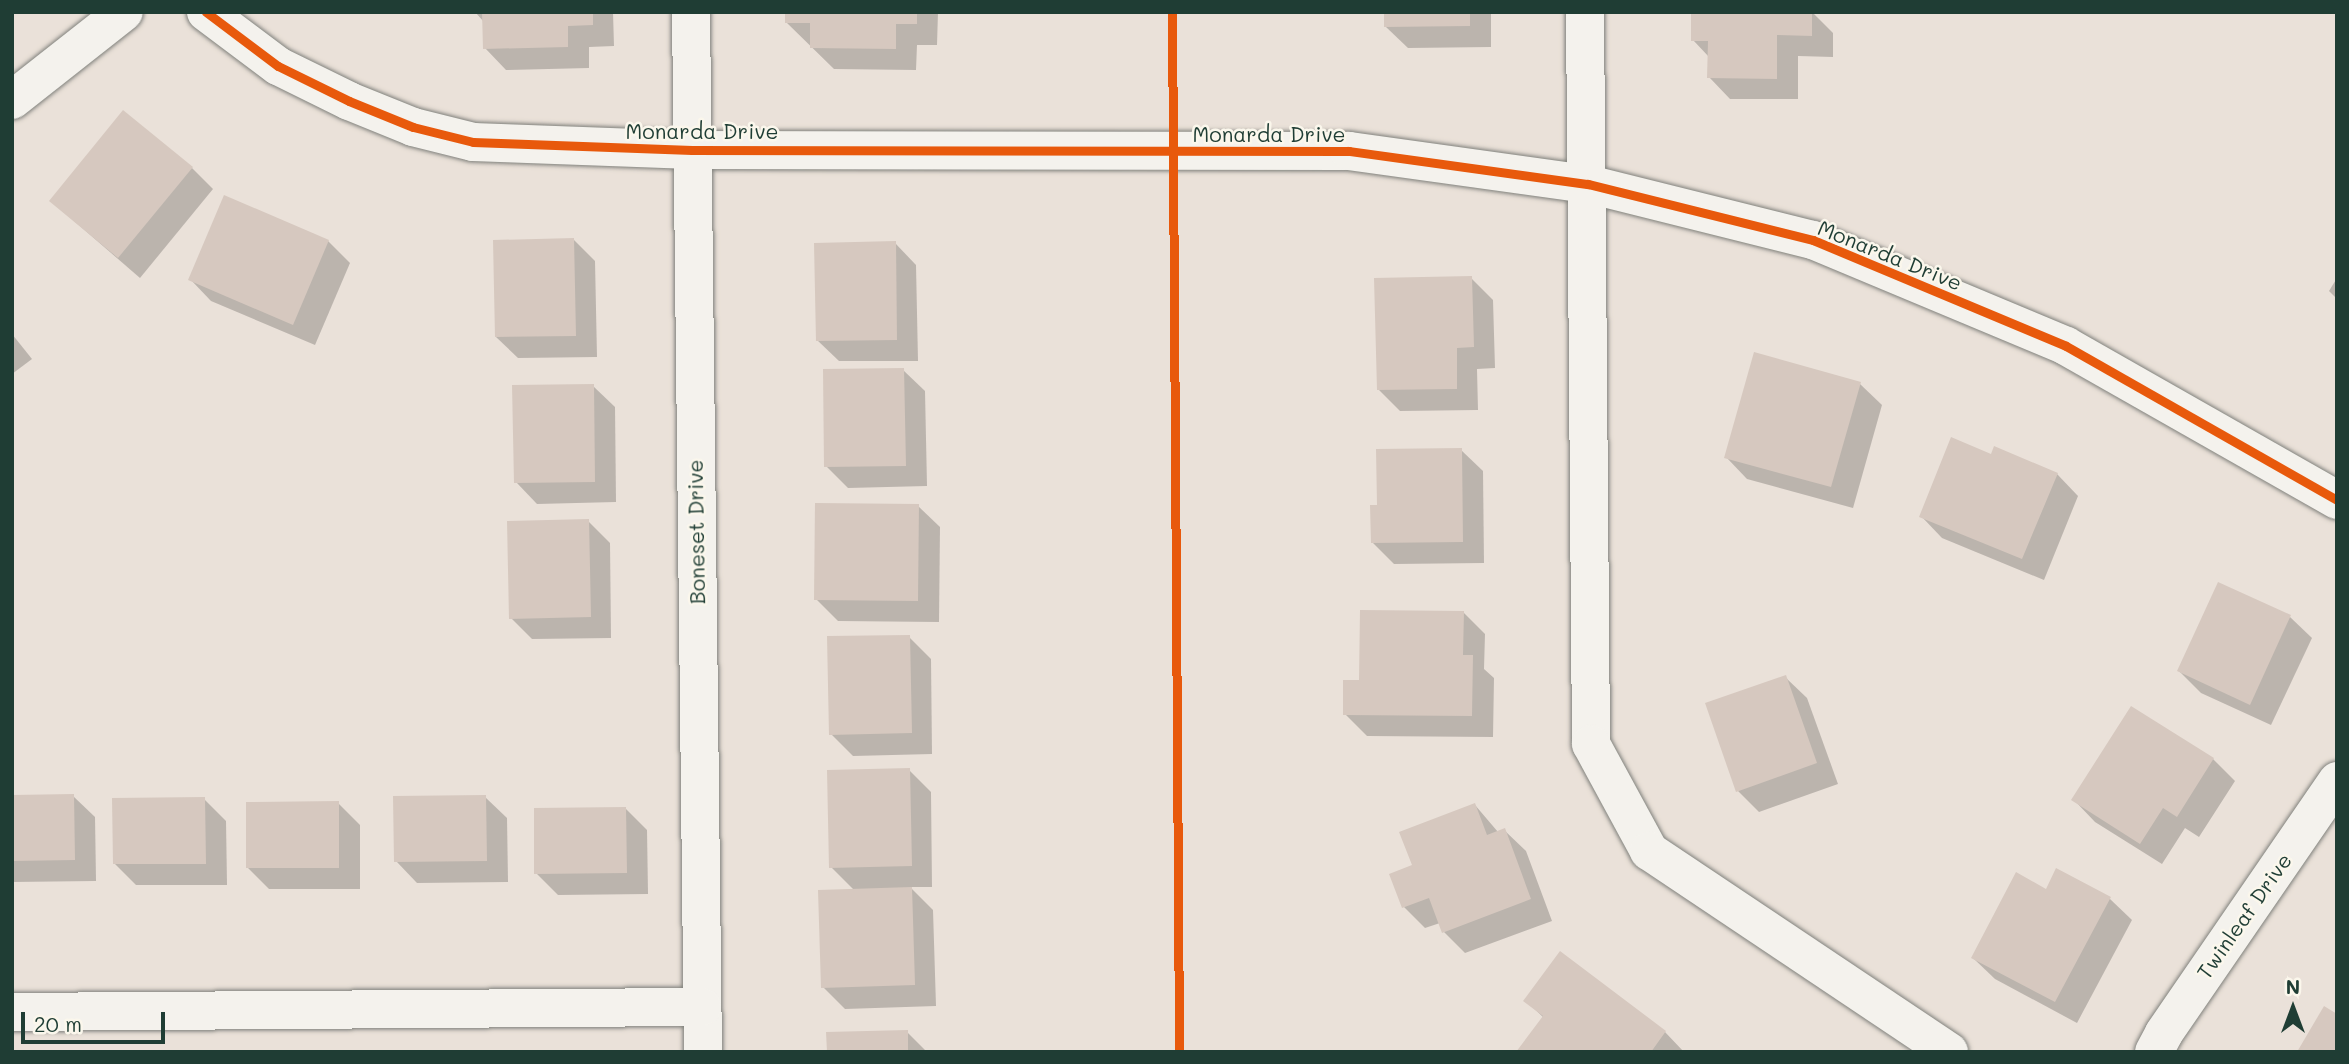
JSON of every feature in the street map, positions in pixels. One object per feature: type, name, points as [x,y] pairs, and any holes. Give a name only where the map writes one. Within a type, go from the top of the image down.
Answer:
[{"type":"street","points":[[12,100],[124,12]]},
{"type":"street","name":"Monarda Drive","points":[[206,12],[278,66],[349,101],[413,127],[473,142],[692,150],[1349,151],[1588,184],[1814,240],[2066,346],[2337,500]]},
{"type":"street","name":"Boneset Drive","points":[[691,12],[703,1052]]},
{"type":"street","points":[[1585,12],[1591,744],[1649,851],[1949,1052]]},
{"type":"street","name":"Twinleaf Drive","points":[[2154,1052],[2337,781]]},
{"type":"street","points":[[12,1012],[702,1007]]},
{"type":"building","points":[[482,12],[593,12],[593,25],[568,26],[568,47],[483,49]]},
{"type":"building","points":[[785,12],[917,12],[917,24],[896,24],[896,49],[810,48],[810,23],[785,23]]},
{"type":"building","points":[[1384,12],[1470,12],[1470,26],[1384,27]]},
{"type":"building","points":[[1691,12],[1812,12],[1812,36],[1777,35],[1777,79],[1707,78],[1708,41],[1691,41]]},
{"type":"building","points":[[123,110],[193,167],[118,258],[49,201]]},
{"type":"building","points":[[224,195],[329,240],[293,325],[188,280]]},
{"type":"building","points":[[574,238],[576,336],[495,337],[493,240]]},
{"type":"building","points":[[896,241],[897,340],[816,341],[814,243]]},
{"type":"building","points":[[1472,276],[1474,347],[1457,348],[1457,389],[1377,390],[1374,278]]},
{"type":"building","points":[[1754,352],[1861,382],[1831,487],[1724,458]]},
{"type":"building","points":[[904,368],[906,466],[824,467],[823,369]]},
{"type":"building","points":[[594,384],[595,482],[514,483],[512,385]]},
{"type":"building","points":[[1951,437],[1991,454],[1994,446],[2058,473],[2022,559],[1919,517]]},
{"type":"building","points":[[1462,448],[1463,542],[1371,543],[1370,505],[1377,505],[1376,449]]},
{"type":"building","points":[[815,503],[919,504],[918,601],[814,600]]},
{"type":"building","points":[[589,519],[591,617],[509,619],[507,521]]},
{"type":"building","points":[[2218,582],[2291,615],[2250,705],[2177,671]]},
{"type":"building","points":[[1360,610],[1464,611],[1463,655],[1473,655],[1472,716],[1343,715],[1343,680],[1359,680]]},
{"type":"building","points":[[910,635],[912,733],[829,735],[827,636]]},
{"type":"building","points":[[1786,675],[1817,763],[1736,792],[1705,703]]},
{"type":"building","points":[[2131,706],[2214,758],[2177,817],[2163,808],[2140,844],[2071,800]]},
{"type":"building","points":[[910,768],[912,866],[829,868],[827,770]]},
{"type":"building","points":[[74,794],[75,860],[12,861],[12,795]]},
{"type":"building","points":[[486,795],[487,861],[394,862],[393,796]]},
{"type":"building","points":[[205,797],[206,864],[113,864],[112,798]]},
{"type":"building","points":[[339,801],[339,868],[246,868],[246,802]]},
{"type":"building","points":[[1475,803],[1487,835],[1505,828],[1531,899],[1442,933],[1429,898],[1402,908],[1389,874],[1412,865],[1399,832]]},
{"type":"building","points":[[626,807],[627,873],[534,874],[534,808]]},
{"type":"building","points":[[2056,868],[2111,897],[2055,1002],[1971,958],[2016,872],[2046,889]]},
{"type":"building","points":[[912,887],[915,985],[821,988],[818,890]]},
{"type":"building","points":[[1560,951],[1666,1031],[1651,1052],[1516,1052],[1543,1016],[1523,1001]]},
{"type":"building","points":[[2324,1006],[2337,1014],[2337,1052],[2297,1052]]},
{"type":"building","points":[[908,1030],[908,1052],[827,1052],[826,1032]]},
{"type":"cycle path","points":[[206,12],[278,66],[349,101],[413,127],[473,142],[692,150],[1349,151],[1588,184],[1813,240],[2066,346],[2337,500]]},
{"type":"cycle path","points":[[1172,12],[1179,1052]]}]
